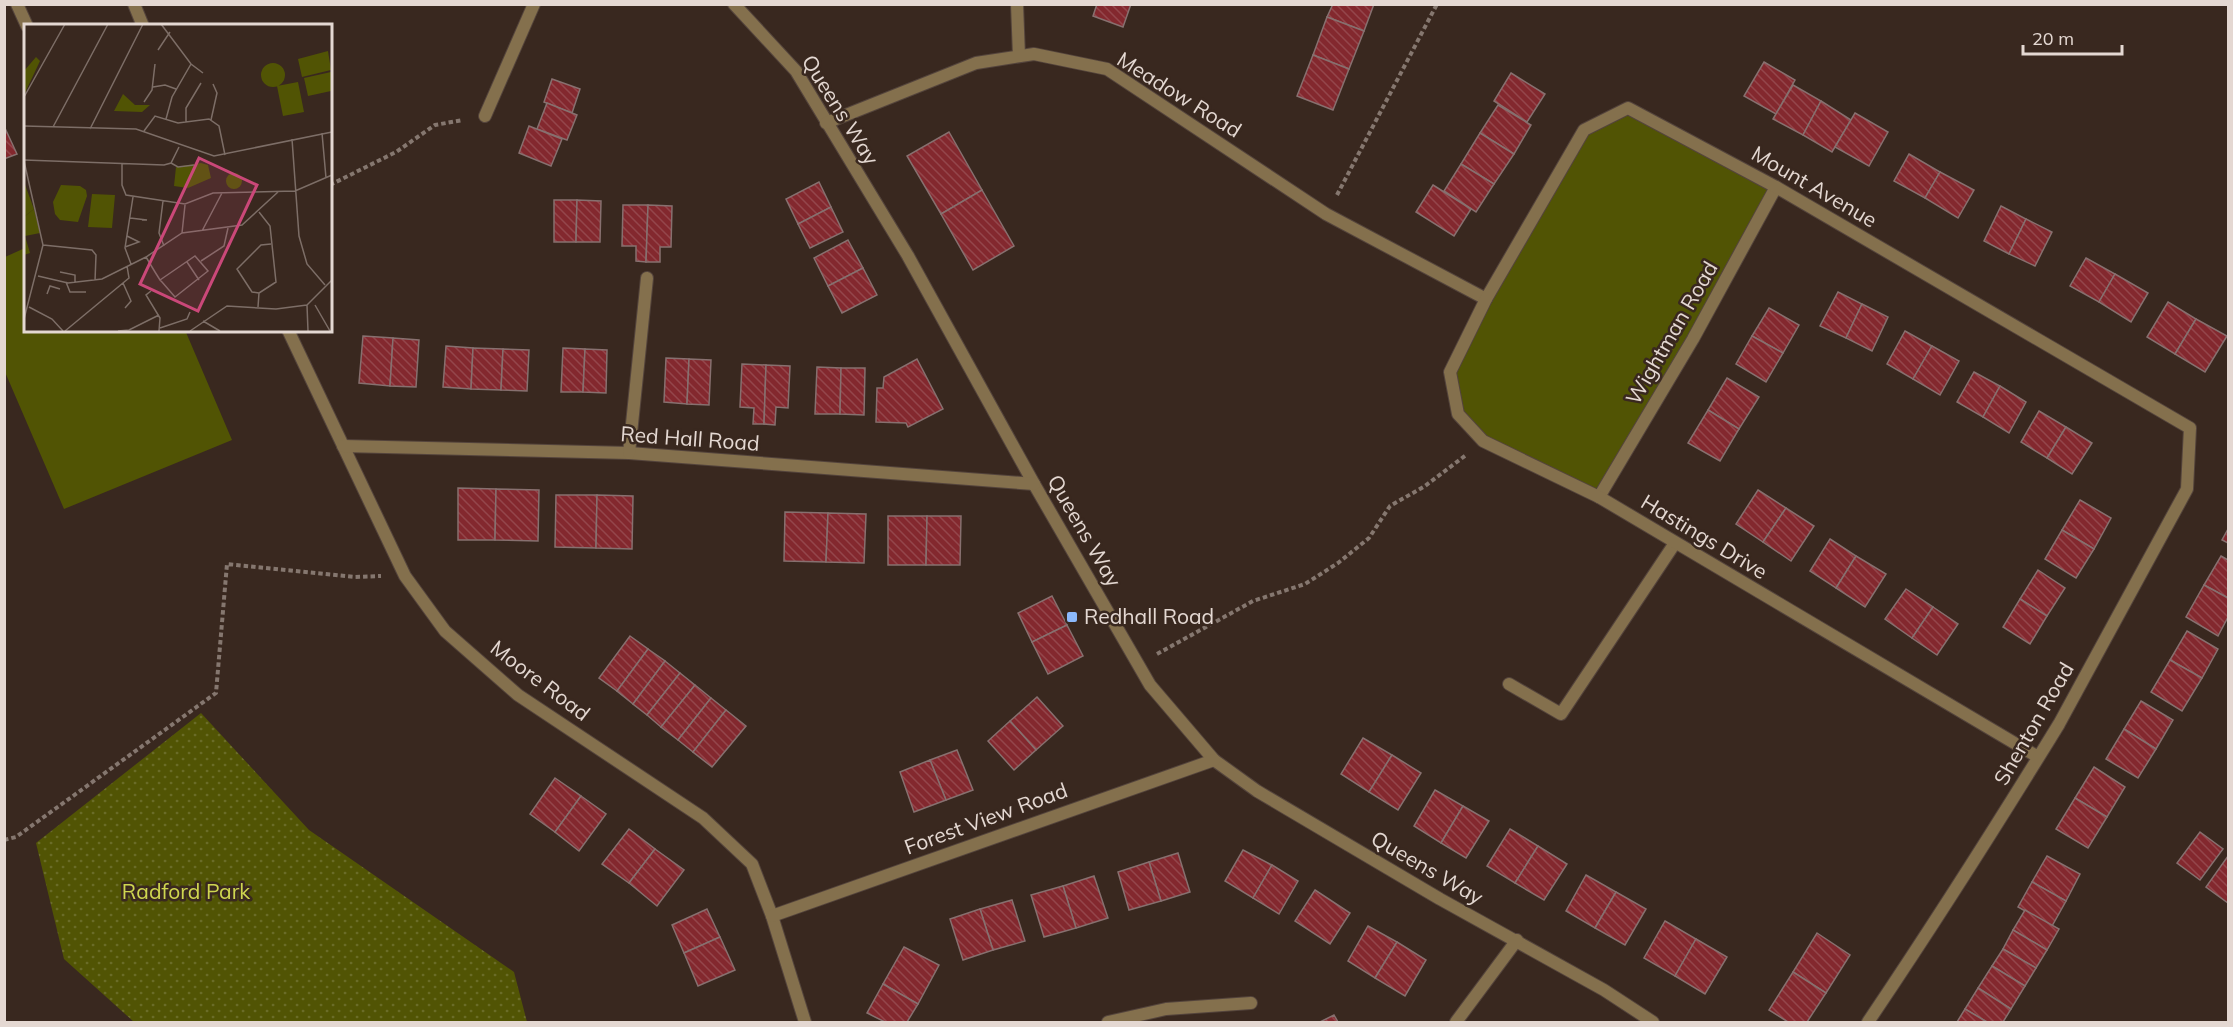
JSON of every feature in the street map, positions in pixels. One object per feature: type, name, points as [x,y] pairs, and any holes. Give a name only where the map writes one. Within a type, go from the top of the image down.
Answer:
[{"type":"street","points":[[17,4],[26,24]]},
{"type":"street","points":[[134,4],[142,24]]},
{"type":"street","points":[[485,116],[534,4]]},
{"type":"street","name":"Queens Way","points":[[734,4],[796,71],[909,255],[1034,484],[1150,686],[1214,760],[1257,791],[1440,899],[1604,990],[1653,1023]]},
{"type":"street","points":[[1017,4],[1019,56]]},
{"type":"street","name":"Meadow Road","points":[[826,123],[975,63],[1034,54],[1107,69],[1326,214],[1486,299]]},
{"type":"street","name":"Mount Avenue","points":[[1486,299],[1584,130],[1628,108],[1776,187],[2190,428]]},
{"type":"street","name":"Wightman Road","points":[[1599,497],[1693,339],[1776,187]]},
{"type":"street","points":[[628,453],[647,278]]},
{"type":"street","name":"Hastings Drive","points":[[1486,299],[1450,372],[1458,414],[1483,441],[1599,497],[2038,757]]},
{"type":"street","name":"Moore Road","points":[[289,332],[405,576],[445,631],[518,695],[703,818],[752,864],[772,916],[805,1023]]},
{"type":"street","name":"Shenton Road","points":[[1868,1023],[1958,890],[2038,757],[2187,489],[2190,428]]},
{"type":"street","name":"Red Hall Road","points":[[343,446],[628,453],[1034,484]]},
{"type":"street","points":[[1509,684],[1561,714],[1675,543]]},
{"type":"street","name":"Forest View Road","points":[[772,916],[1214,760]]},
{"type":"street","points":[[1456,1023],[1516,940]]},
{"type":"street","points":[[1108,1023],[1166,1009],[1251,1003]]},
{"type":"path","points":[[1326,214],[1437,4]]},
{"type":"path","points":[[332,184],[396,152],[435,125],[485,116]]},
{"type":"path","points":[[1138,664],[1252,602],[1305,584],[1338,563],[1370,538],[1390,506],[1425,486],[1483,441]]},
{"type":"path","points":[[4,840],[16,837],[216,693],[227,564],[355,577],[405,576]]},
{"type":"green space","points":[[1628,108],[1776,187],[1599,497],[1483,441],[1458,414],[1450,372],[1584,130]]},
{"type":"green space","points":[[24,248],[24,332],[186,332],[232,440],[64,509],[5,372],[5,257]]},
{"type":"green space","name":"Radford Park","points":[[201,713],[309,830],[514,972],[527,1022],[134,1022],[64,959],[36,843]]},
{"type":"building","points":[[1097,4],[1131,4],[1123,27],[1093,16]]},
{"type":"building","points":[[1333,4],[1374,4],[1364,31],[1327,17]]},
{"type":"building","points":[[1327,17],[1364,31],[1349,69],[1313,55]]},
{"type":"building","points":[[1313,55],[1349,69],[1333,110],[1297,96]]},
{"type":"building","points":[[1764,62],[1795,80],[1776,114],[1744,96]]},
{"type":"building","points":[[1511,73],[1545,94],[1527,122],[1494,101]]},
{"type":"building","points":[[552,79],[580,89],[572,113],[544,102]]},
{"type":"building","points":[[1793,85],[1821,101],[1803,135],[1773,119]]},
{"type":"building","points":[[1821,101],[1851,120],[1832,152],[1803,135]]},
{"type":"building","points":[[547,103],[577,115],[567,140],[537,129]]},
{"type":"building","points":[[1498,105],[1531,125],[1514,154],[1480,133]]},
{"type":"building","points":[[1855,113],[1888,132],[1869,166],[1835,147]]},
{"type":"building","points":[[4,126],[17,154],[4,159]]},
{"type":"building","points":[[529,126],[562,139],[551,166],[519,153]]},
{"type":"building","points":[[949,132],[982,190],[941,214],[907,156]]},
{"type":"building","points":[[1480,133],[1514,154],[1494,184],[1461,164]]},
{"type":"building","points":[[1909,154],[1940,172],[1925,198],[1894,181]]},
{"type":"building","points":[[1461,164],[1494,184],[1476,212],[1444,191]]},
{"type":"building","points":[[1940,172],[1974,190],[1958,218],[1925,198]]},
{"type":"building","points":[[819,182],[831,207],[798,224],[786,199]]},
{"type":"building","points":[[1433,185],[1471,209],[1454,236],[1416,212]]},
{"type":"building","points":[[982,190],[1014,246],[973,270],[941,214]]},
{"type":"building","points":[[554,200],[577,200],[576,242],[554,242]]},
{"type":"building","points":[[577,200],[601,201],[600,242],[576,242]]},
{"type":"building","points":[[623,205],[648,205],[646,262],[636,261],[636,246],[622,246]]},
{"type":"building","points":[[648,205],[672,206],[671,247],[660,247],[660,262],[646,262]]},
{"type":"building","points":[[2001,206],[2026,219],[2009,254],[1984,241]]},
{"type":"building","points":[[831,207],[843,232],[810,248],[798,224]]},
{"type":"building","points":[[2026,219],[2052,232],[2035,266],[2009,254]]},
{"type":"building","points":[[848,240],[863,268],[828,286],[814,258]]},
{"type":"building","points":[[2086,258],[2115,274],[2099,302],[2070,286]]},
{"type":"building","points":[[863,268],[877,295],[842,313],[828,286]]},
{"type":"building","points":[[2115,274],[2148,293],[2131,322],[2099,302]]},
{"type":"building","points":[[1838,292],[1862,304],[1846,338],[1820,326]]},
{"type":"building","points":[[2168,302],[2196,319],[2175,354],[2147,337]]},
{"type":"building","points":[[1862,304],[1888,317],[1872,351],[1846,338]]},
{"type":"building","points":[[1769,308],[1799,325],[1783,353],[1752,336]]},
{"type":"building","points":[[2196,319],[2227,336],[2205,372],[2175,354]]},
{"type":"building","points":[[1905,331],[1932,346],[1913,379],[1887,364]]},
{"type":"building","points":[[363,336],[393,338],[390,386],[359,383]]},
{"type":"building","points":[[1752,336],[1783,353],[1766,382],[1736,364]]},
{"type":"building","points":[[393,338],[419,340],[416,387],[390,386]]},
{"type":"building","points":[[446,346],[473,348],[471,389],[443,387]]},
{"type":"building","points":[[1932,346],[1959,361],[1940,395],[1913,379]]},
{"type":"building","points":[[473,348],[503,349],[501,390],[471,389]]},
{"type":"building","points":[[563,348],[585,349],[583,392],[561,392]]},
{"type":"building","points":[[503,349],[529,350],[527,391],[501,390]]},
{"type":"building","points":[[585,349],[607,350],[606,393],[583,392]]},
{"type":"building","points":[[666,358],[689,359],[687,404],[664,402]]},
{"type":"building","points":[[689,359],[711,360],[709,405],[687,404]]},
{"type":"building","points":[[917,359],[943,409],[908,427],[906,423],[876,422],[877,388],[883,388],[884,377]]},
{"type":"building","points":[[742,364],[766,365],[764,424],[753,424],[754,408],[740,407]]},
{"type":"building","points":[[766,365],[790,366],[788,408],[776,407],[775,425],[764,424]]},
{"type":"building","points":[[817,367],[841,368],[840,414],[815,414]]},
{"type":"building","points":[[841,368],[865,368],[864,415],[840,414]]},
{"type":"building","points":[[1974,372],[2000,386],[1983,417],[1957,402]]},
{"type":"building","points":[[1727,378],[1759,397],[1739,429],[1708,410]]},
{"type":"building","points":[[2000,386],[2026,402],[2009,433],[1983,417]]},
{"type":"building","points":[[1708,410],[1739,429],[1720,461],[1688,443]]},
{"type":"building","points":[[2039,411],[2066,427],[2047,458],[2021,442]]},
{"type":"building","points":[[2066,427],[2092,443],[2072,474],[2047,458]]},
{"type":"building","points":[[458,488],[496,489],[495,540],[458,540]]},
{"type":"building","points":[[496,489],[539,490],[538,541],[495,540]]},
{"type":"building","points":[[1758,490],[1786,508],[1763,542],[1736,524]]},
{"type":"building","points":[[556,495],[597,495],[596,548],[555,547]]},
{"type":"building","points":[[597,495],[633,496],[632,549],[596,548]]},
{"type":"building","points":[[2080,500],[2111,518],[2094,549],[2062,530]]},
{"type":"building","points":[[1786,508],[1814,526],[1791,561],[1763,542]]},
{"type":"building","points":[[785,512],[828,513],[826,562],[784,561]]},
{"type":"building","points":[[828,513],[866,514],[864,563],[826,562]]},
{"type":"building","points":[[888,516],[927,516],[926,565],[888,565]]},
{"type":"building","points":[[927,516],[961,516],[960,565],[926,565]]},
{"type":"building","points":[[2228,529],[2228,543],[2222,540]]},
{"type":"building","points":[[2062,530],[2094,549],[2076,578],[2045,559]]},
{"type":"building","points":[[1830,539],[1856,556],[1836,588],[1810,571]]},
{"type":"building","points":[[1856,556],[1886,574],[1865,607],[1836,588]]},
{"type":"building","points":[[2221,556],[2228,560],[2228,598],[2204,585]]},
{"type":"building","points":[[2038,570],[2065,588],[2047,616],[2020,599]]},
{"type":"building","points":[[2204,585],[2228,598],[2228,617],[2218,636],[2186,617]]},
{"type":"building","points":[[1906,589],[1933,607],[1912,638],[1885,619]]},
{"type":"building","points":[[1052,596],[1067,625],[1032,642],[1018,613]]},
{"type":"building","points":[[2020,599],[2047,616],[2030,644],[2003,627]]},
{"type":"building","points":[[1933,607],[1958,624],[1937,655],[1912,638]]},
{"type":"building","points":[[1067,625],[1083,656],[1048,674],[1032,642]]},
{"type":"building","points":[[2187,631],[2218,649],[2202,678],[2170,660]]},
{"type":"building","points":[[630,636],[648,649],[617,691],[599,678]]},
{"type":"building","points":[[648,649],[665,661],[633,704],[617,691]]},
{"type":"building","points":[[2170,660],[2202,678],[2182,711],[2151,692]]},
{"type":"building","points":[[665,661],[680,673],[647,715],[633,704]]},
{"type":"building","points":[[680,673],[695,685],[661,727],[647,715]]},
{"type":"building","points":[[695,685],[711,698],[678,740],[661,727]]},
{"type":"building","points":[[1037,697],[1063,726],[1036,750],[1010,721]]},
{"type":"building","points":[[711,698],[726,710],[693,752],[678,740]]},
{"type":"building","points":[[2141,701],[2173,720],[2156,749],[2124,729]]},
{"type":"building","points":[[726,710],[746,726],[712,767],[693,752]]},
{"type":"building","points":[[1010,721],[1036,750],[1014,770],[988,741]]},
{"type":"building","points":[[2124,729],[2156,749],[2138,778],[2106,759]]},
{"type":"building","points":[[1363,738],[1392,755],[1369,792],[1341,774]]},
{"type":"building","points":[[957,750],[973,790],[946,800],[930,760]]},
{"type":"building","points":[[1392,755],[1421,773],[1398,810],[1369,792]]},
{"type":"building","points":[[930,760],[946,800],[914,812],[900,772]]},
{"type":"building","points":[[2094,767],[2125,787],[2107,817],[2075,798]]},
{"type":"building","points":[[555,778],[581,796],[555,832],[530,814]]},
{"type":"building","points":[[1435,790],[1463,806],[1441,843],[1414,826]]},
{"type":"building","points":[[581,796],[606,814],[579,851],[555,832]]},
{"type":"building","points":[[2075,798],[2107,817],[2088,848],[2056,829]]},
{"type":"building","points":[[1463,806],[1489,821],[1466,858],[1441,843]]},
{"type":"building","points":[[629,829],[655,849],[629,883],[602,864]]},
{"type":"building","points":[[1510,829],[1538,846],[1515,883],[1487,866]]},
{"type":"building","points":[[2200,832],[2223,849],[2200,880],[2177,863]]},
{"type":"building","points":[[1538,846],[1567,864],[1544,900],[1515,883]]},
{"type":"building","points":[[655,849],[684,870],[657,906],[629,883]]},
{"type":"building","points":[[1243,850],[1272,865],[1253,898],[1225,881]]},
{"type":"building","points":[[1178,853],[1190,892],[1161,901],[1149,862]]},
{"type":"building","points":[[2047,856],[2080,874],[2066,901],[2032,882]]},
{"type":"building","points":[[2228,856],[2228,903],[2206,887]]},
{"type":"building","points":[[1149,862],[1161,901],[1129,910],[1118,872]]},
{"type":"building","points":[[1272,865],[1298,881],[1279,914],[1253,898]]},
{"type":"building","points":[[1586,875],[1616,892],[1595,928],[1566,911]]},
{"type":"building","points":[[1094,876],[1108,918],[1076,928],[1063,886]]},
{"type":"building","points":[[2032,882],[2066,901],[2052,926],[2018,907]]},
{"type":"building","points":[[1063,886],[1076,928],[1044,937],[1031,895]]},
{"type":"building","points":[[1315,890],[1350,913],[1330,944],[1295,921]]},
{"type":"building","points":[[1616,892],[1646,909],[1625,945],[1595,928]]},
{"type":"building","points":[[1012,900],[1025,941],[993,950],[980,909]]},
{"type":"building","points":[[707,909],[720,937],[684,953],[672,925]]},
{"type":"building","points":[[980,909],[993,950],[963,960],[950,919]]},
{"type":"building","points":[[2025,910],[2059,929],[2047,950],[2013,930]]},
{"type":"building","points":[[1665,921],[1696,939],[1675,976],[1644,958]]},
{"type":"building","points":[[1368,926],[1397,942],[1375,978],[1348,961]]},
{"type":"building","points":[[2013,930],[2047,950],[2036,968],[2003,949]]},
{"type":"building","points":[[1817,933],[1850,955],[1826,993],[1793,972]]},
{"type":"building","points":[[720,937],[735,970],[698,986],[684,953]]},
{"type":"building","points":[[1696,939],[1727,957],[1705,994],[1675,976]]},
{"type":"building","points":[[1397,942],[1426,960],[1405,996],[1375,978]]},
{"type":"building","points":[[904,947],[939,965],[918,1004],[883,984]]},
{"type":"building","points":[[2003,949],[2036,968],[2025,986],[1992,966]]},
{"type":"building","points":[[1992,966],[2025,986],[2011,1009],[1978,988]]},
{"type":"building","points":[[1793,972],[1826,993],[1807,1022],[1788,1022],[1769,1010]]},
{"type":"building","points":[[883,984],[918,1004],[907,1022],[885,1022],[867,1013]]},
{"type":"building","points":[[1978,988],[2011,1009],[2003,1022],[1987,1022],[1965,1009]]},
{"type":"building","points":[[1965,1009],[1987,1022],[1957,1022]]},
{"type":"building","points":[[1334,1015],[1338,1022],[1320,1022]]},
{"type":"place","name":"Redhall Road","points":[[1072,617]]}]
